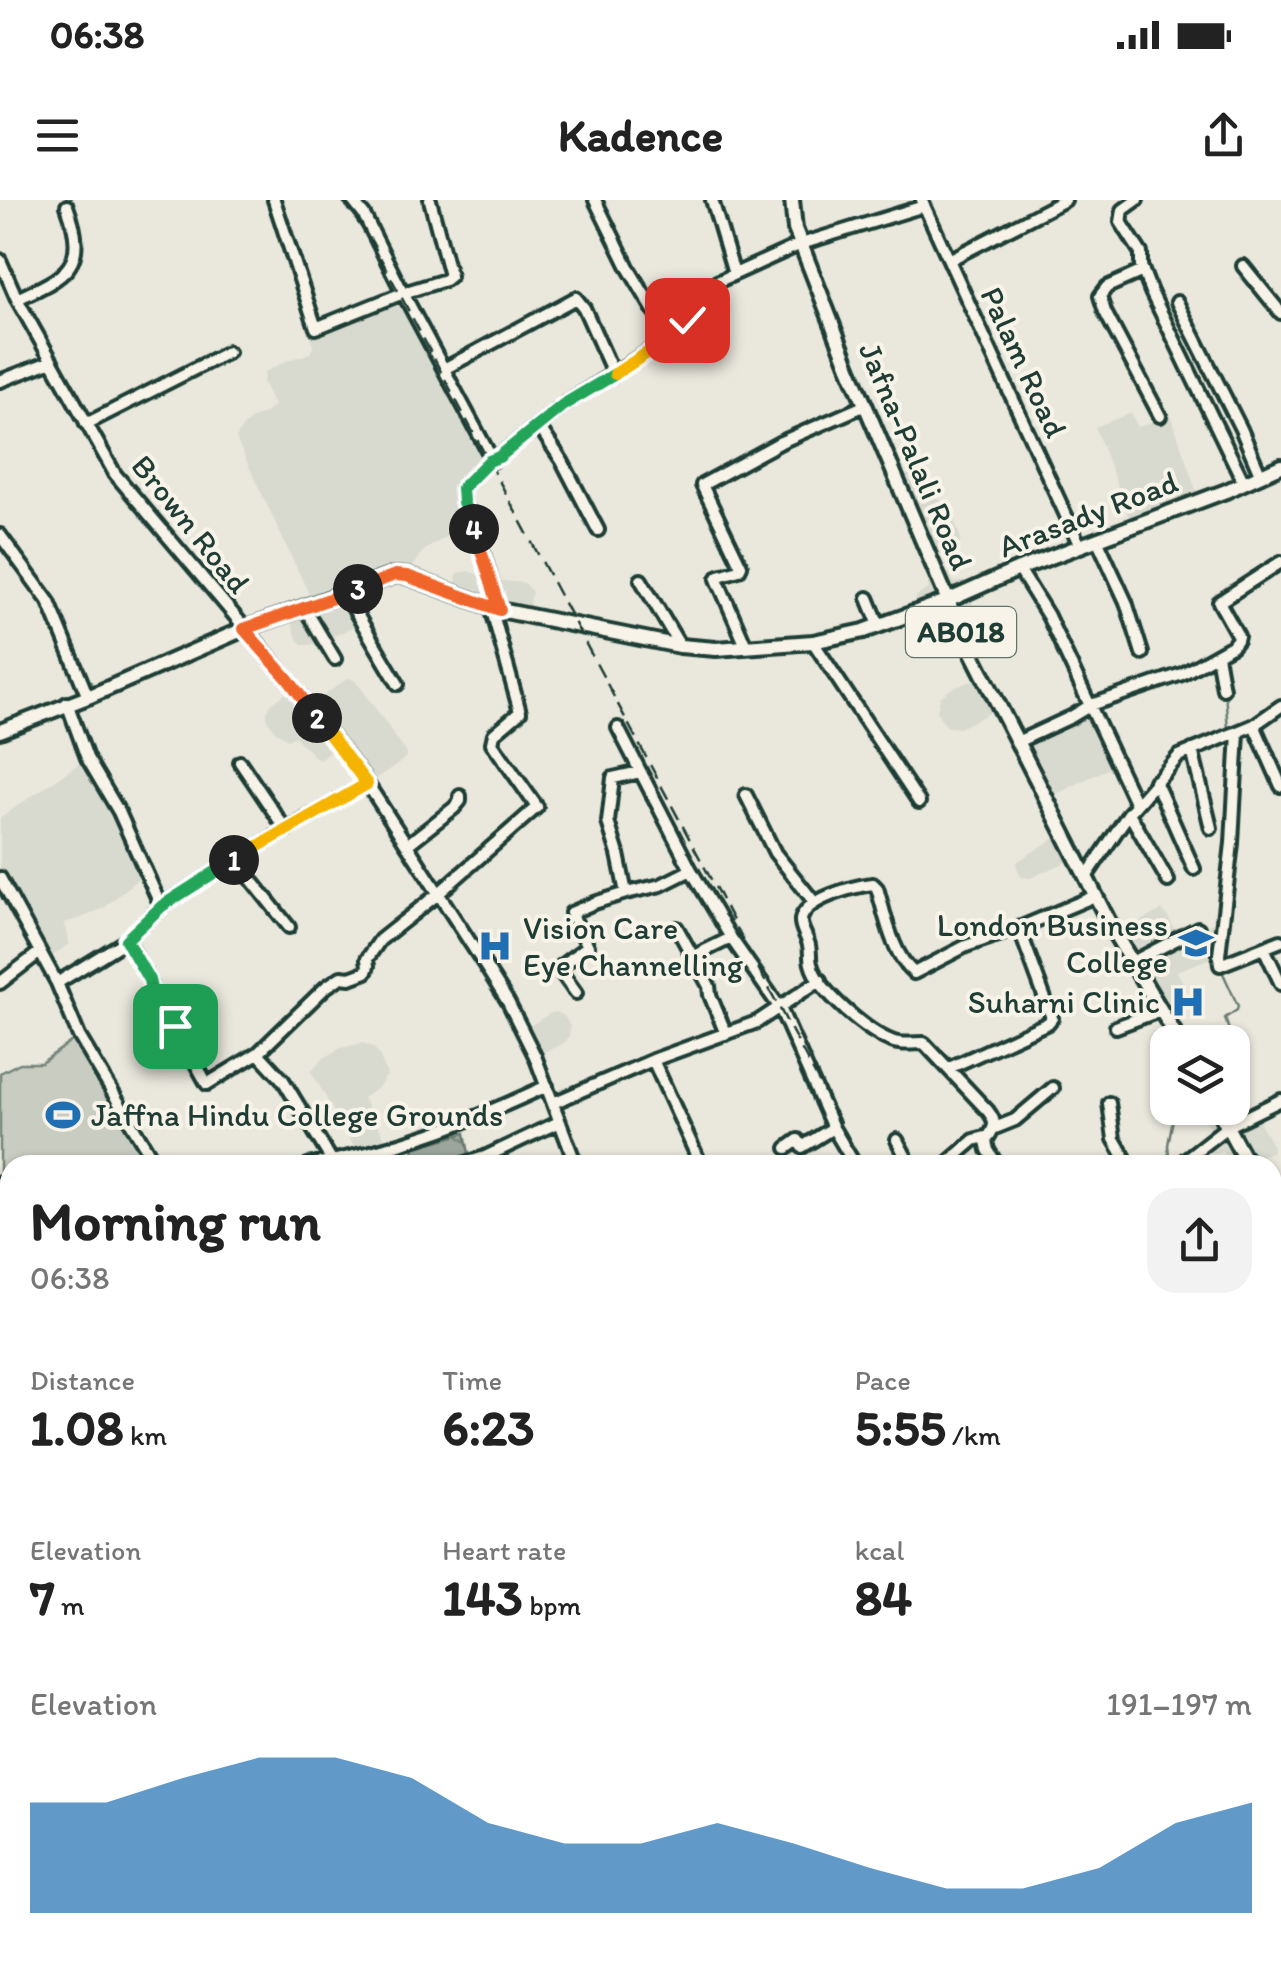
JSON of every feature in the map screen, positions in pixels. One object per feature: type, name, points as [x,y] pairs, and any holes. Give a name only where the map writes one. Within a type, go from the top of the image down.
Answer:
[{"type":"main road","name":"Jafna-Palali Road","points":[[792,200],[801,244],[946,601],[1095,896],[1168,1025]]},
{"type":"main road","name":"Arasady Road","points":[[0,731],[244,629],[395,575],[496,608],[680,646],[716,650],[813,642],[848,635],[946,601],[1281,466]]},
{"type":"main road","points":[[1228,1126],[1243,1155]]},
{"type":"street","points":[[274,200],[316,328],[450,276],[430,200]]},
{"type":"street","points":[[352,200],[364,215],[493,460]]},
{"type":"street","points":[[595,200],[629,269],[670,338]]},
{"type":"street","points":[[712,200],[734,274]]},
{"type":"street","points":[[949,260],[1065,200]]},
{"type":"street","points":[[1138,200],[1122,210],[1122,222],[1141,252],[1143,271],[1244,483]]},
{"type":"street","points":[[126,940],[149,980],[155,1008],[175,1026],[207,1084],[258,1053],[341,977],[366,972],[367,958],[380,940],[537,807],[492,743],[494,734],[520,712],[478,537],[463,502],[462,488],[489,461],[563,405],[670,338],[716,282],[801,244],[923,203]]},
{"type":"street","name":"Palam Road","points":[[923,203],[1080,546]]},
{"type":"street","points":[[18,298],[62,276],[72,263],[74,248],[66,206]]},
{"type":"street","name":"Brown Road","points":[[0,260],[115,474],[288,679],[367,784],[508,1002],[535,1056],[572,1155]]},
{"type":"street","points":[[1243,266],[1281,313]]},
{"type":"street","points":[[1143,271],[1100,296],[1160,416]]},
{"type":"street","points":[[444,368],[576,298],[614,374]]},
{"type":"street","points":[[1176,302],[1261,476]]},
{"type":"street","points":[[86,424],[228,352]]},
{"type":"street","points":[[0,381],[52,360]]},
{"type":"street","points":[[746,646],[717,579],[741,566],[702,485],[782,442],[866,405]]},
{"type":"street","points":[[538,425],[598,530]]},
{"type":"street","points":[[0,535],[49,602],[88,696]]},
{"type":"street","points":[[1097,539],[1126,602],[1142,653]]},
{"type":"street","points":[[1017,742],[1091,705],[1182,674],[1232,646],[1238,636],[1219,602],[1281,562]]},
{"type":"street","points":[[1019,569],[1048,616],[1091,705],[1132,808],[1168,881]]},
{"type":"street","points":[[641,580],[680,646]]},
{"type":"street","points":[[345,594],[398,684]]},
{"type":"street","points":[[868,598],[878,626]]},
{"type":"street","points":[[304,607],[335,660]]},
{"type":"street","points":[[813,642],[919,802]]},
{"type":"street","points":[[1217,656],[1223,688]]},
{"type":"street","points":[[67,703],[88,758],[119,812],[162,906]]},
{"type":"street","points":[[1086,877],[1132,808],[1178,756],[1254,725],[1281,706]]},
{"type":"street","points":[[1254,725],[1281,786]]},
{"type":"street","points":[[618,728],[730,938],[780,1008],[833,1128],[849,1155]]},
{"type":"street","points":[[1238,732],[1220,964],[1281,941]]},
{"type":"street","points":[[1192,750],[1211,828]]},
{"type":"street","points":[[240,762],[286,830]]},
{"type":"street","points":[[626,892],[608,822],[614,778],[640,772]]},
{"type":"street","points":[[1155,780],[1194,869]]},
{"type":"street","points":[[57,984],[126,940],[162,906],[235,859],[367,784]]},
{"type":"street","points":[[746,795],[775,853],[814,904]]},
{"type":"street","points":[[407,846],[454,808],[460,796]]},
{"type":"street","points":[[235,859],[289,928]]},
{"type":"street","points":[[576,993],[558,968],[588,946],[571,914],[594,902],[661,885],[691,870]]},
{"type":"street","points":[[0,878],[57,984],[79,1036],[150,1155]]},
{"type":"street","points":[[991,1155],[986,1141],[994,1119],[949,1068],[924,1043],[891,1041],[850,1016],[820,980],[811,965],[811,953],[800,923],[802,916],[814,904],[859,886],[876,886],[898,947],[908,969],[914,973],[966,946],[1095,896]]},
{"type":"street","points":[[677,928],[709,986],[726,1034]]},
{"type":"street","points":[[949,1068],[1043,1026],[1052,1018],[1019,928]]},
{"type":"street","points":[[1131,963],[1198,928]]},
{"type":"street","points":[[694,956],[730,938]]},
{"type":"street","points":[[1264,948],[1281,984]]},
{"type":"street","points":[[0,983],[40,952]]},
{"type":"street","points":[[552,1103],[757,1022],[820,980]]},
{"type":"street","points":[[1116,1026],[1159,1011]]},
{"type":"street","points":[[258,1053],[283,1080],[328,1155]]},
{"type":"street","points":[[654,1060],[696,1155]]},
{"type":"street","points":[[357,1155],[438,1133],[547,1086]]},
{"type":"street","points":[[957,1155],[974,1140],[1015,1120],[1053,1088]]},
{"type":"street","points":[[1191,1155],[1228,1126],[1281,1100]]},
{"type":"street","points":[[1108,1103],[1114,1138],[1124,1155]]},
{"type":"street","points":[[487,1155],[559,1122]]},
{"type":"street","points":[[787,1148],[798,1140],[802,1147],[833,1128]]},
{"type":"street","points":[[897,1140],[905,1155]]},
{"type":"street","points":[[390,1147],[391,1155]]},
{"type":"shaded area","points":[[399,295],[489,461],[462,488],[462,515],[457,530],[422,552],[407,576],[346,593],[358,616],[357,625],[317,644],[303,645],[288,612],[313,603],[236,439],[242,427],[274,405],[263,382],[265,372],[310,353],[316,328]]},
{"type":"shaded area","points":[[1131,413],[1138,427],[1171,415],[1198,496],[1131,522],[1095,427]]},
{"type":"shaded area","points":[[918,469],[936,496],[950,508],[961,539],[959,545],[930,559],[897,480]]},
{"type":"shaded area","points":[[468,571],[493,580],[525,583],[532,592],[527,616],[455,593],[457,573]]},
{"type":"shaded area","points":[[941,572],[949,573],[954,582],[966,582],[973,597],[973,603],[966,609],[966,619],[953,632],[939,627],[920,628],[911,613],[917,596],[928,589],[928,579]]},
{"type":"shaded area","points":[[984,676],[1000,708],[959,728],[948,727],[937,712],[940,697]]},
{"type":"shaded area","points":[[348,678],[362,689],[406,752],[398,764],[367,784],[336,744],[318,760],[295,737],[288,739],[276,732],[267,720],[270,705],[294,687],[309,706]]},
{"type":"shaded area","points":[[1091,705],[1117,764],[1045,800],[1017,742]]},
{"type":"shaded area","points":[[87,758],[146,872],[104,908],[64,923],[68,945],[45,961],[0,878],[0,818]]},
{"type":"shaded area","points":[[1063,833],[1076,858],[1030,878],[1021,877],[1018,861]]},
{"type":"shaded area","points":[[1162,910],[1180,939],[1225,917],[1219,955],[1177,971],[1187,990],[1159,1011],[1115,934]]},
{"type":"shaded area","points":[[556,1012],[568,1022],[569,1037],[563,1044],[535,1056],[523,1031]]},
{"type":"shaded area","name":"Jaffna Hindu College Grounds","points":[[79,1036],[150,1155],[0,1155],[0,1073],[20,1063],[41,1063]]},
{"type":"shaded area","points":[[363,1043],[380,1056],[387,1075],[378,1088],[363,1098],[389,1146],[410,1142],[413,1155],[390,1155],[389,1147],[358,1155],[311,1071],[340,1048]]},
{"type":"shaded area","points":[[1255,1114],[1273,1151],[1263,1155],[1213,1155],[1205,1145],[1216,1135],[1209,1125],[1250,1125],[1250,1116]]},
{"type":"water","points":[[465,1133],[469,1155],[415,1155],[413,1148]]},
{"type":"waterway","points":[[1225,692],[1228,729]]},
{"type":"waterway","points":[[1229,737],[1232,764]]},
{"type":"waterway","points":[[1224,958],[1230,901]]},
{"type":"waterway","points":[[1222,971],[1238,1006],[1225,1018],[1227,1025]]},
{"type":"waterway","points":[[1169,1155],[1172,1125]]},
{"type":"railway","points":[[342,200],[372,242],[858,1155]]},
{"type":"place","name":"London Business College","points":[[1196,943]]},
{"type":"place","name":"Vision Care Eye Channelling","points":[[495,946]]},
{"type":"place","name":"Suharni Clinic","points":[[1188,1002]]},
{"type":"place","name":"Jaffna Hindu College Grounds","points":[[63,1115]]},
{"type":"route","points":[[175,1026],[155,1008],[149,980],[126,940],[162,906],[235,859],[367,784],[288,679],[244,629],[395,575],[500,610],[463,502],[462,488],[489,461],[563,405],[652,352],[687,320]]}]
